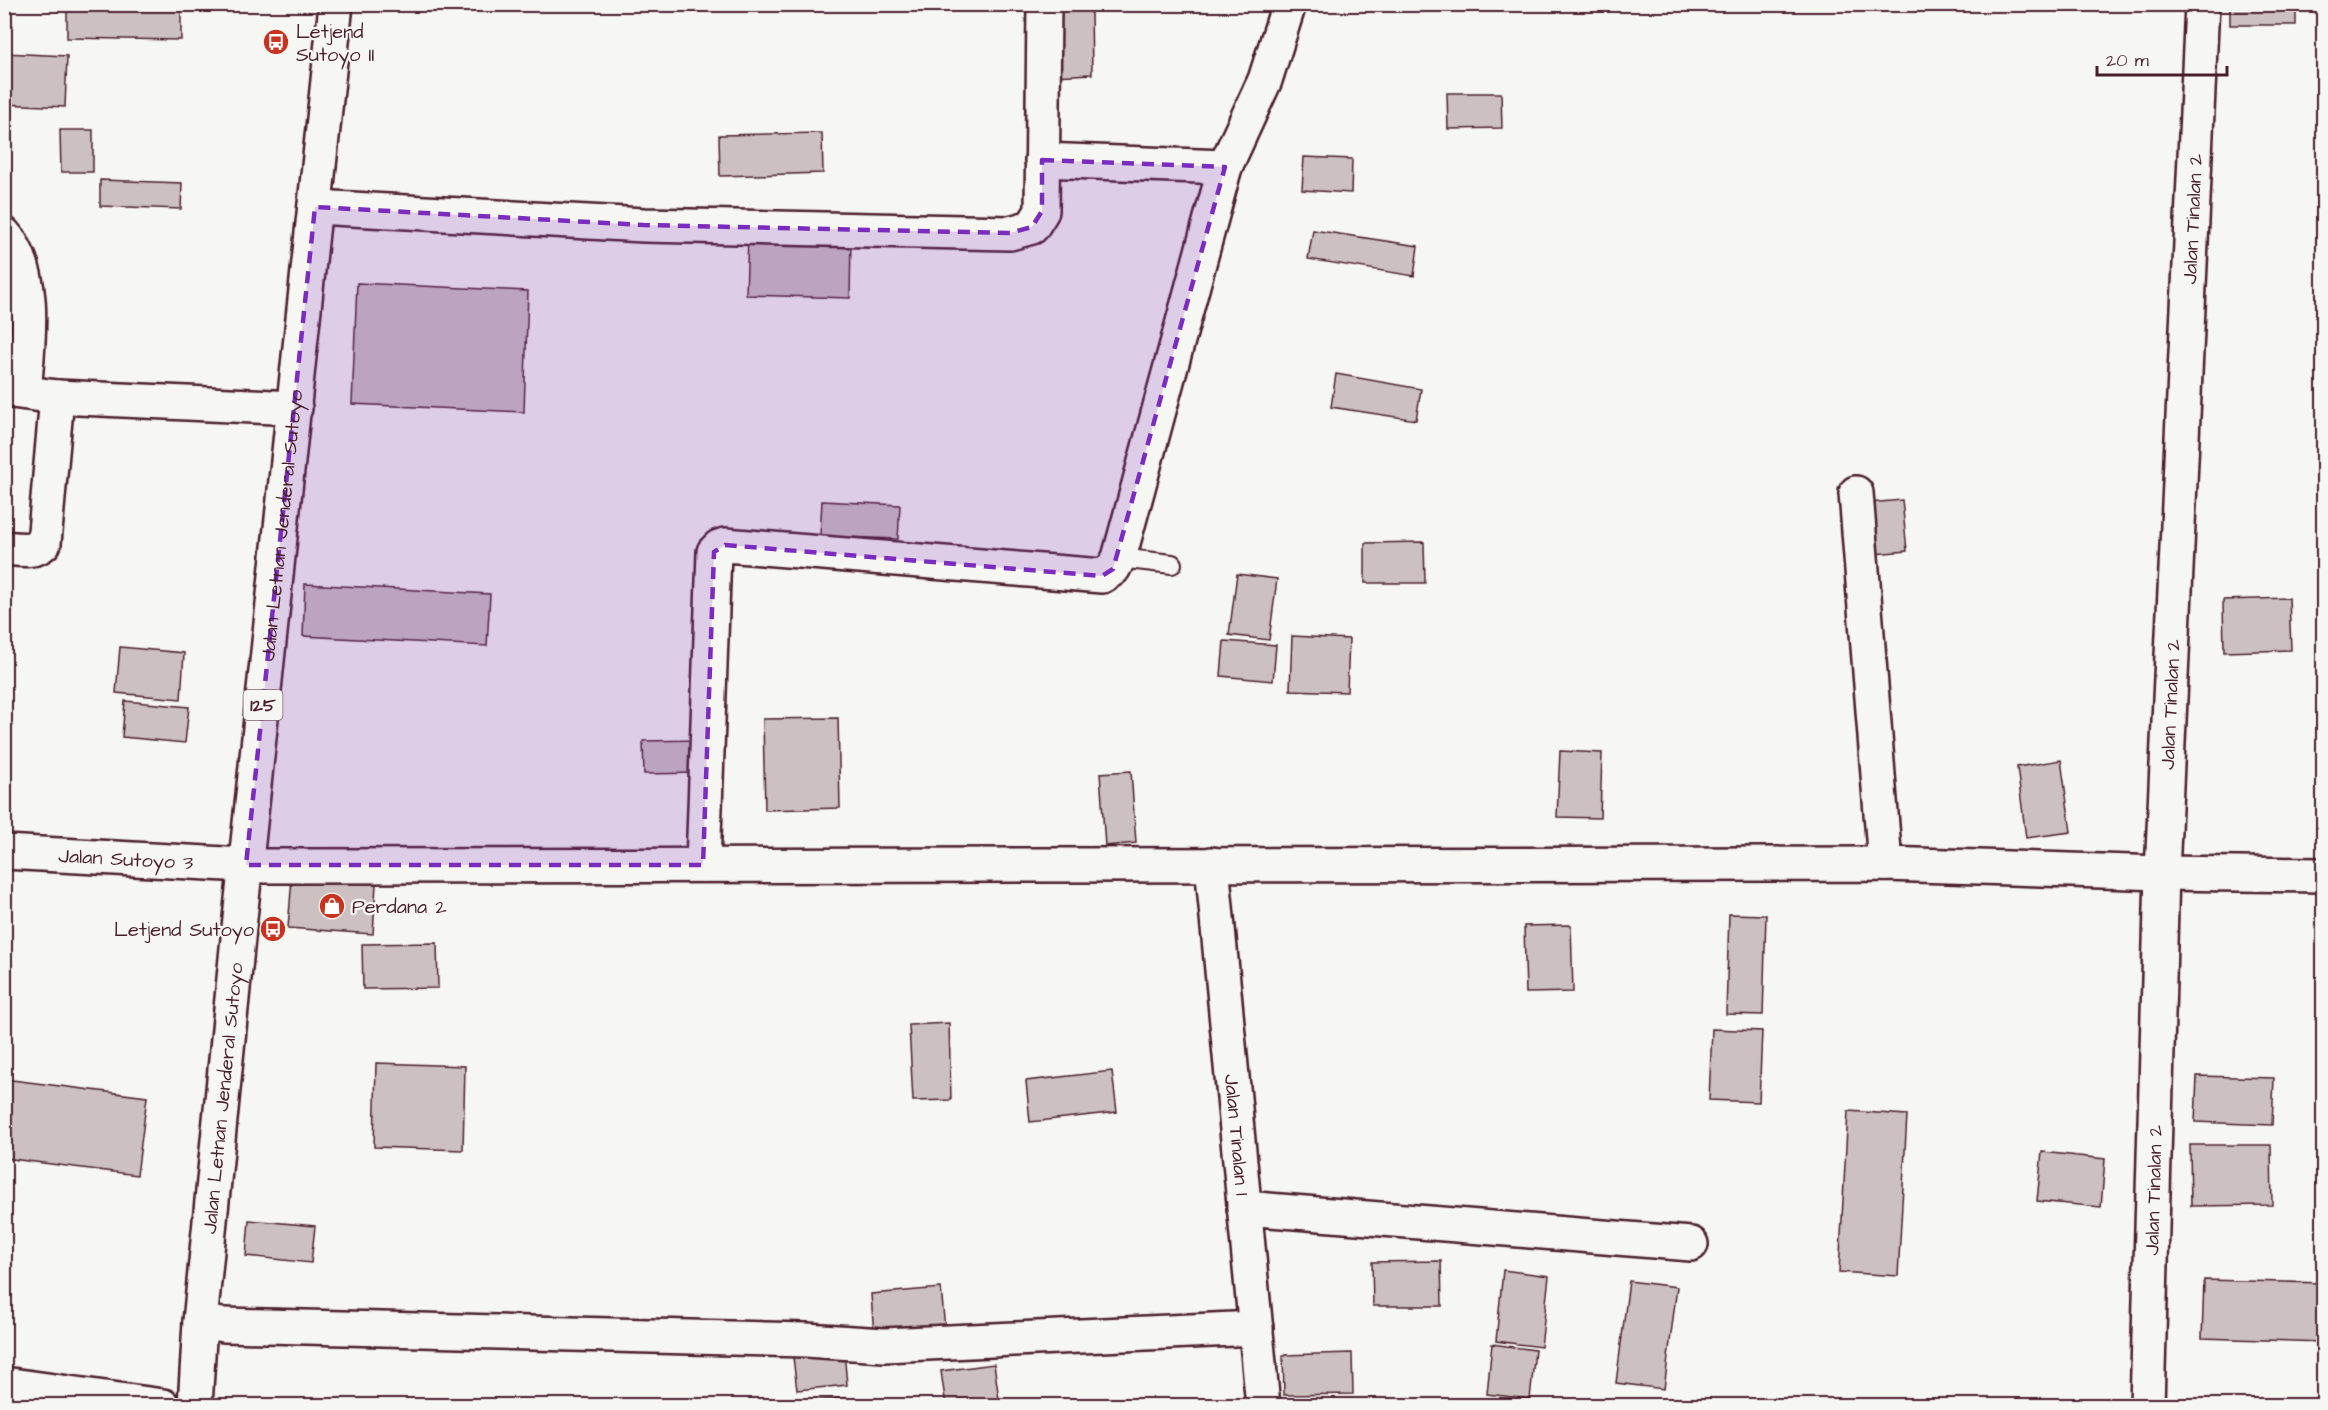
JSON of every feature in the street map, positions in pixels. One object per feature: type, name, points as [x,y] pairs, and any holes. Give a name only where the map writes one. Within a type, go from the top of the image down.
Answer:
[{"type":"street","name":"Jalan Letnan Jenderal Sutoyo","points":[[195,1406],[200,1322],[336,4]]},
{"type":"street","points":[[315,207],[644,225],[1010,233],[1032,227],[1042,212],[1044,4]]},
{"type":"street","points":[[704,865],[712,567],[714,552],[719,547],[737,546],[1102,576],[1113,569],[1119,558],[1225,167],[1265,80],[1289,4]]},
{"type":"street","name":"Jalan Tinalan 2","points":[[2147,1406],[2162,873],[2202,4]]},
{"type":"street","points":[[1042,160],[1225,167]]},
{"type":"street","points":[[4,234],[18,255],[25,277],[30,328],[14,391],[57,397],[295,408]]},
{"type":"street","points":[[4,548],[32,549],[44,543],[57,397]]},
{"type":"street","points":[[1856,493],[1885,864]]},
{"type":"street","name":"Jalan Sutoyo 3","points":[[4,852],[246,865],[1658,866],[1885,864],[2162,873],[2324,875]]},
{"type":"street","name":"Jalan Tinalan 1","points":[[1212,864],[1263,1406]]},
{"type":"street","points":[[1244,1208],[1691,1244]]},
{"type":"street","points":[[200,1322],[224,1325],[806,1340],[884,1345],[1256,1328]]},
{"type":"street","points":[[4,1384],[163,1406]]},
{"type":"lane","points":[[1119,558],[1172,564]]},
{"type":"highlighted area","points":[[1042,160],[1225,167],[1113,569],[1102,576],[725,545],[714,552],[703,865],[246,865],[315,207],[644,225],[1010,233],[1032,227],[1042,211]]},
{"type":"building","points":[[67,4],[181,4],[181,40],[67,38]]},
{"type":"building","points":[[464,4],[575,4],[575,8],[465,10]]},
{"type":"building","points":[[2230,4],[2296,4],[2296,25],[2230,25]]},
{"type":"building","points":[[1091,10],[1092,74],[1053,76],[1051,11]]},
{"type":"building","points":[[4,53],[67,56],[65,107],[4,104]]},
{"type":"building","points":[[1447,93],[1501,93],[1502,128],[1448,129]]},
{"type":"building","points":[[60,130],[93,130],[93,172],[61,172]]},
{"type":"building","points":[[822,133],[823,173],[720,176],[719,135]]},
{"type":"building","points":[[1304,157],[1352,159],[1351,193],[1302,190]]},
{"type":"building","points":[[100,180],[182,183],[181,209],[100,206]]},
{"type":"building","points":[[1313,230],[1418,246],[1414,276],[1308,259]]},
{"type":"building","points":[[748,236],[851,239],[850,298],[746,295]]},
{"type":"building","points":[[357,283],[528,291],[524,412],[352,404]]},
{"type":"building","points":[[1336,374],[1421,389],[1416,420],[1331,407]]},
{"type":"building","points":[[1902,500],[1907,551],[1863,555],[1858,504]]},
{"type":"building","points":[[822,501],[900,505],[898,539],[820,536]]},
{"type":"building","points":[[1424,542],[1425,583],[1365,583],[1365,543]]},
{"type":"building","points":[[1237,574],[1277,579],[1269,640],[1229,635]]},
{"type":"building","points":[[305,584],[490,594],[487,646],[303,636]]},
{"type":"building","points":[[2289,598],[2291,650],[2224,652],[2223,600]]},
{"type":"building","points":[[1292,636],[1349,639],[1347,692],[1290,690]]},
{"type":"building","points":[[1224,641],[1276,645],[1273,681],[1221,676]]},
{"type":"building","points":[[120,647],[184,653],[181,699],[116,693]]},
{"type":"building","points":[[125,701],[189,707],[185,743],[122,737]]},
{"type":"building","points":[[838,718],[840,808],[765,810],[763,719]]},
{"type":"building","points":[[698,740],[699,773],[644,774],[643,741]]},
{"type":"building","points":[[1560,751],[1602,753],[1600,818],[1557,817]]},
{"type":"building","points":[[2061,760],[2071,832],[2026,838],[2017,767]]},
{"type":"building","points":[[1131,771],[1136,843],[1105,846],[1100,773]]},
{"type":"building","name":"Perdana 2","points":[[292,878],[376,884],[373,934],[288,928]]},
{"type":"building","points":[[1729,914],[1766,915],[1763,1015],[1726,1014]]},
{"type":"building","points":[[1571,925],[1573,992],[1526,993],[1524,926]]},
{"type":"building","points":[[437,943],[438,988],[363,989],[362,944]]},
{"type":"building","points":[[949,1023],[951,1100],[913,1101],[909,1025]]},
{"type":"building","points":[[1712,1029],[1762,1031],[1759,1102],[1709,1100]]},
{"type":"building","points":[[376,1063],[465,1066],[463,1150],[374,1147]]},
{"type":"building","points":[[1112,1071],[1117,1112],[1030,1122],[1026,1081]]},
{"type":"building","points":[[2197,1076],[2274,1078],[2272,1125],[2195,1122]]},
{"type":"building","points":[[4,1079],[147,1097],[137,1175],[4,1158]]},
{"type":"building","points":[[1848,1111],[1907,1115],[1898,1276],[1839,1272]]},
{"type":"building","points":[[2190,1145],[2271,1145],[2272,1205],[2191,1206]]},
{"type":"building","points":[[2042,1152],[2105,1159],[2101,1207],[2037,1201]]},
{"type":"building","points":[[249,1220],[315,1226],[311,1263],[246,1256]]},
{"type":"building","points":[[1441,1261],[1442,1306],[1373,1306],[1372,1262]]},
{"type":"building","points":[[1503,1270],[1549,1276],[1541,1347],[1496,1341]]},
{"type":"building","points":[[2204,1280],[2324,1283],[2322,1342],[2202,1338]]},
{"type":"building","points":[[1629,1281],[1677,1287],[1664,1389],[1616,1383]]},
{"type":"building","points":[[941,1288],[945,1329],[874,1336],[871,1294]]},
{"type":"building","points":[[1492,1344],[1535,1350],[1530,1399],[1487,1394]]},
{"type":"building","points":[[844,1352],[847,1385],[797,1390],[793,1357]]},
{"type":"building","points":[[1352,1353],[1353,1394],[1284,1395],[1283,1355]]},
{"type":"building","points":[[994,1364],[999,1399],[946,1406],[941,1371]]},
{"type":"building","points":[[847,1398],[847,1406],[796,1406],[796,1402]]},
{"type":"place","name":"Letjend Sutoyo II","points":[[276,42]]},
{"type":"place","name":"Perdana 2","points":[[332,906]]},
{"type":"place","name":"Letjend Sutoyo","points":[[273,929]]}]
